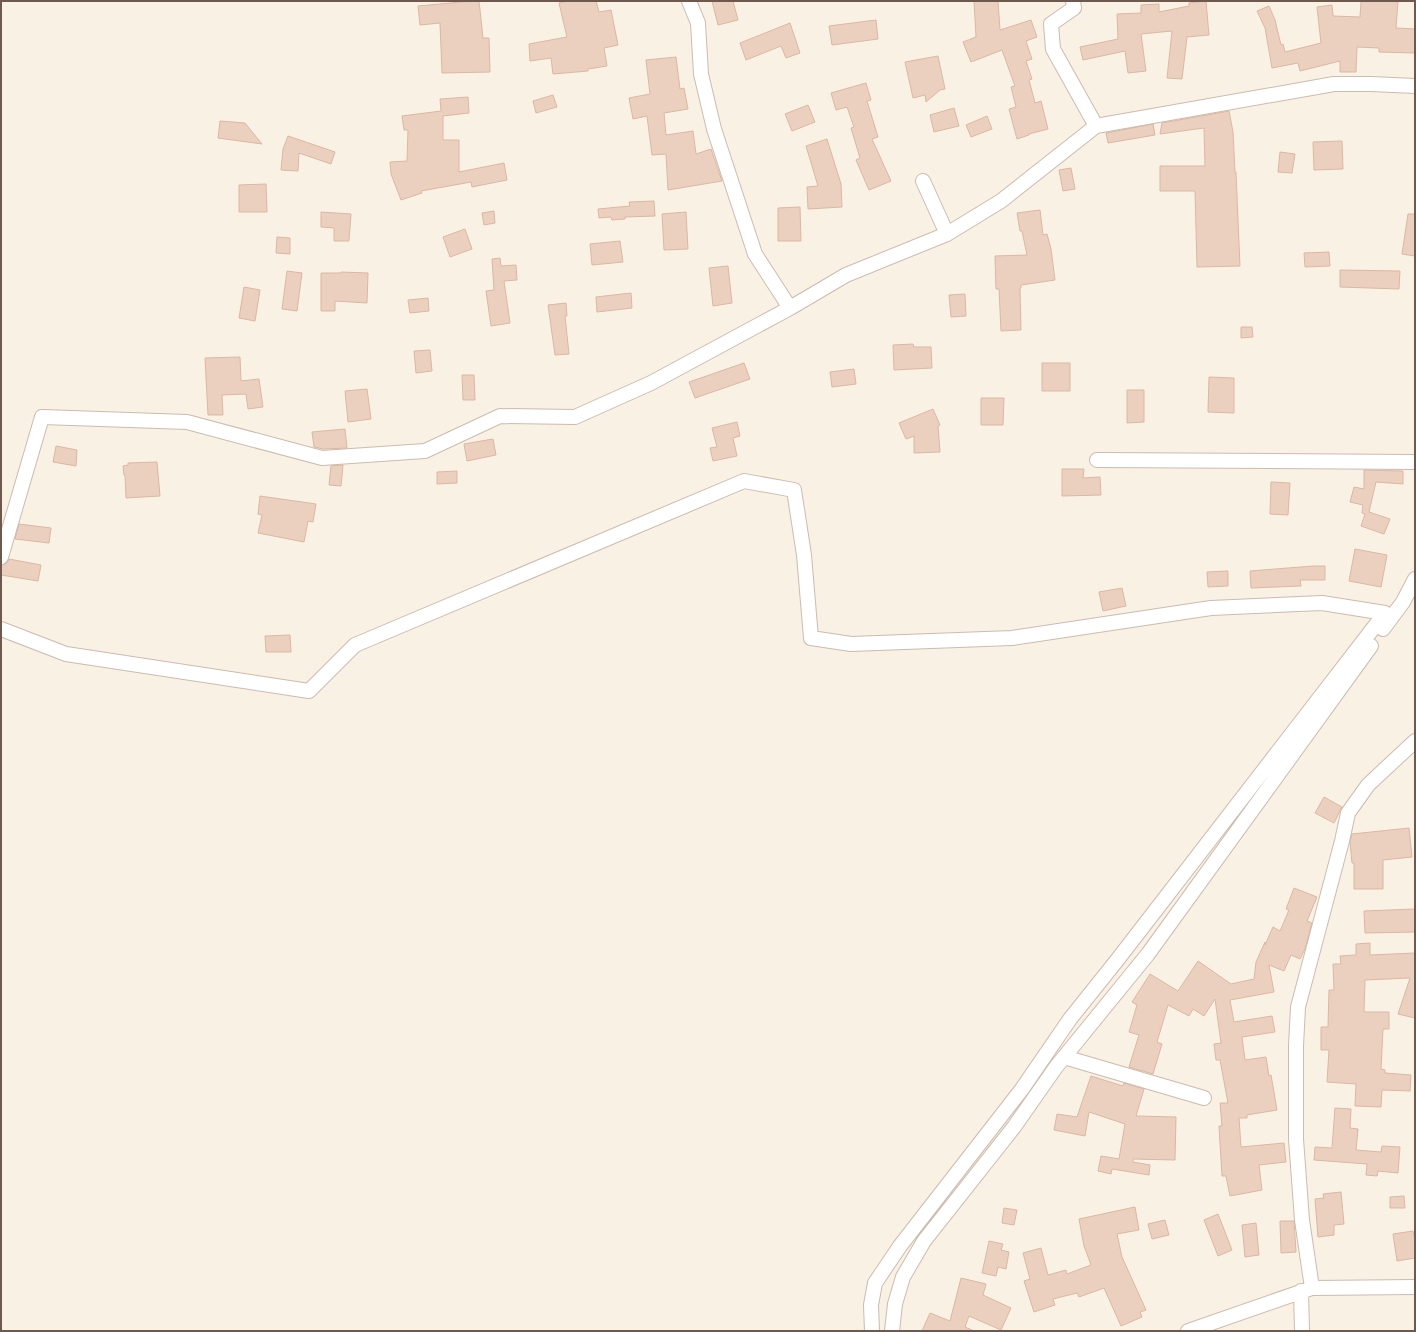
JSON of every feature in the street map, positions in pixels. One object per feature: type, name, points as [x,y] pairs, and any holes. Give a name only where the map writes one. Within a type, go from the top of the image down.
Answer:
[{"type":"street","points":[[689,1],[698,23],[701,74],[714,129],[721,151],[755,254],[790,308]]},
{"type":"street","points":[[1073,1],[1074,8],[1051,24],[1053,49],[1096,126]]},
{"type":"street","points":[[1,557],[42,417],[187,422],[322,458],[425,451],[500,416],[575,417],[651,383],[790,308],[846,275],[946,234],[1002,201],[1096,126],[1334,84],[1415,86]]},
{"type":"street","points":[[923,181],[946,234]]},
{"type":"street","points":[[1097,460],[1415,462]]},
{"type":"street","points":[[1,629],[66,654],[309,691],[355,645],[744,481],[794,490],[804,555],[811,638],[851,644],[1012,638],[1211,608],[1322,603],[1385,613],[1123,953],[1070,1019],[1022,1088],[900,1246],[875,1283],[871,1305],[872,1331]]},
{"type":"street","points":[[892,1331],[895,1304],[903,1277],[924,1241],[1014,1127],[1064,1057],[1148,954],[1403,602],[1415,579]]},
{"type":"street","points":[[1302,1331],[1307,1290],[1296,1139],[1296,1046],[1298,1008],[1348,813],[1368,785],[1415,741]]},
{"type":"street","points":[[1064,1057],[1204,1098]]},
{"type":"street","points":[[1188,1331],[1307,1290],[1415,1287]]},
{"type":"building","points":[[479,1],[483,38],[489,38],[490,72],[442,73],[440,23],[420,25],[418,6]]},
{"type":"building","points":[[567,1],[596,1],[599,12],[611,10],[618,45],[604,48],[607,66],[588,69],[588,71],[553,74],[551,58],[530,61],[529,44],[567,37],[559,3]]},
{"type":"building","points":[[712,1],[733,1],[738,20],[718,25]]},
{"type":"building","points":[[974,1],[998,1],[1000,30],[1031,20],[1037,37],[1026,41],[1032,59],[1026,61],[1032,79],[1029,80],[1035,103],[1041,101],[1048,129],[1017,139],[1009,109],[1016,107],[1011,87],[1015,86],[1002,50],[971,62],[963,42],[976,37]]},
{"type":"building","points":[[1206,1],[1209,35],[1187,37],[1182,79],[1167,78],[1172,31],[1141,34],[1146,71],[1128,73],[1125,51],[1083,60],[1080,47],[1118,39],[1117,14],[1141,13],[1141,5],[1159,4],[1159,12],[1189,6],[1189,3]]},
{"type":"building","points":[[1361,1],[1398,1],[1396,28],[1415,29],[1415,53],[1379,52],[1379,48],[1357,47],[1356,72],[1340,72],[1340,61],[1300,71],[1298,63],[1272,68],[1265,28],[1257,11],[1269,6],[1275,20],[1281,45],[1283,44],[1285,52],[1321,43],[1317,7],[1332,5],[1333,16],[1360,17]]},
{"type":"building","points":[[876,20],[878,39],[832,45],[829,26]]},
{"type":"building","points":[[790,23],[800,53],[786,58],[781,46],[746,60],[740,43]]},
{"type":"building","points":[[938,56],[945,89],[940,90],[926,102],[925,95],[913,98],[905,62]]},
{"type":"building","points":[[676,57],[680,89],[684,88],[688,109],[664,113],[666,135],[693,131],[696,154],[711,149],[722,181],[668,190],[666,154],[652,155],[647,116],[633,119],[629,98],[650,94],[646,60]]},
{"type":"building","points":[[866,83],[871,100],[867,101],[878,137],[872,139],[891,181],[869,190],[856,160],[860,158],[851,128],[854,127],[847,107],[836,110],[831,93]]},
{"type":"building","points":[[553,95],[557,107],[536,113],[533,101]]},
{"type":"building","points":[[468,97],[469,113],[443,116],[443,140],[459,140],[459,172],[504,163],[507,180],[472,187],[471,182],[421,191],[422,193],[401,200],[391,174],[390,162],[407,161],[408,130],[404,130],[402,116],[441,111],[440,99]]},
{"type":"building","points":[[808,105],[815,122],[792,131],[785,114]]},
{"type":"building","points":[[954,108],[959,126],[934,132],[930,115]]},
{"type":"building","points":[[1229,111],[1233,132],[1236,172],[1240,266],[1197,267],[1195,191],[1160,191],[1160,166],[1205,166],[1204,128],[1160,134],[1162,123]]},
{"type":"building","points":[[987,116],[992,129],[971,137],[966,125]]},
{"type":"building","points":[[220,121],[245,123],[262,144],[218,138]]},
{"type":"building","points":[[1153,124],[1155,135],[1108,143],[1106,133]]},
{"type":"building","points":[[288,136],[335,152],[331,164],[299,153],[298,171],[281,170],[283,149]]},
{"type":"building","points":[[827,139],[841,184],[842,207],[808,209],[807,187],[818,186],[806,146]]},
{"type":"building","points":[[1342,141],[1343,169],[1314,170],[1313,142]]},
{"type":"building","points":[[1280,152],[1295,154],[1292,173],[1278,172]]},
{"type":"building","points":[[1071,168],[1075,189],[1063,191],[1059,170]]},
{"type":"building","points":[[266,184],[267,212],[239,212],[239,185]]},
{"type":"building","points":[[654,201],[655,216],[625,217],[625,219],[612,220],[611,217],[599,218],[598,209],[630,206],[629,202]]},
{"type":"building","points":[[800,207],[801,241],[778,241],[778,208]]},
{"type":"building","points":[[1040,210],[1043,235],[1047,234],[1051,249],[1055,280],[1021,285],[1021,330],[1001,331],[999,289],[996,289],[995,256],[1027,255],[1022,231],[1020,231],[1017,213]]},
{"type":"building","points":[[494,211],[495,223],[484,225],[482,213]]},
{"type":"building","points":[[321,212],[351,214],[349,241],[334,241],[334,228],[321,227]]},
{"type":"building","points":[[686,212],[688,249],[664,250],[662,214]]},
{"type":"building","points":[[1408,214],[1415,214],[1415,256],[1402,254]]},
{"type":"building","points":[[465,229],[472,249],[450,257],[443,237]]},
{"type":"building","points":[[277,237],[290,238],[290,254],[276,253]]},
{"type":"building","points":[[620,241],[623,262],[592,265],[590,244]]},
{"type":"building","points":[[1329,252],[1330,266],[1305,267],[1304,253]]},
{"type":"building","points":[[500,258],[501,266],[516,265],[517,280],[504,281],[510,323],[491,326],[486,291],[494,290],[492,259]]},
{"type":"building","points":[[728,266],[732,303],[713,306],[709,268]]},
{"type":"building","points":[[1340,270],[1400,271],[1399,289],[1340,287]]},
{"type":"building","points":[[287,271],[302,273],[297,311],[282,309]]},
{"type":"building","points":[[321,273],[368,273],[367,303],[335,301],[335,311],[321,311]]},
{"type":"building","points":[[244,287],[260,290],[255,321],[239,318]]},
{"type":"building","points":[[631,293],[632,308],[597,312],[596,297]]},
{"type":"building","points":[[965,294],[966,316],[951,317],[949,295]]},
{"type":"building","points":[[428,298],[429,311],[410,313],[408,300]]},
{"type":"building","points":[[566,303],[567,316],[565,316],[569,354],[555,355],[548,305]]},
{"type":"building","points":[[1241,327],[1252,327],[1253,337],[1241,338]]},
{"type":"building","points":[[913,344],[914,347],[931,347],[932,368],[894,370],[893,345]]},
{"type":"building","points":[[430,350],[432,371],[416,373],[414,351]]},
{"type":"building","points":[[240,357],[241,381],[259,379],[263,407],[248,409],[246,394],[222,395],[223,415],[208,415],[205,358]]},
{"type":"building","points":[[744,363],[750,379],[695,398],[689,382]]},
{"type":"building","points":[[1042,363],[1070,363],[1070,391],[1042,391]]},
{"type":"building","points":[[854,369],[856,384],[832,387],[830,372]]},
{"type":"building","points":[[462,375],[474,375],[475,400],[463,400]]},
{"type":"building","points":[[1209,377],[1234,378],[1234,413],[1208,412]]},
{"type":"building","points":[[367,389],[371,419],[348,422],[345,391]]},
{"type":"building","points":[[1127,390],[1144,390],[1144,422],[1127,423]]},
{"type":"building","points":[[981,398],[1004,398],[1003,425],[981,425]]},
{"type":"building","points":[[933,409],[940,425],[938,426],[940,452],[914,453],[914,436],[906,439],[899,423]]},
{"type":"building","points":[[737,422],[740,436],[733,438],[737,456],[713,461],[710,448],[717,447],[712,428]]},
{"type":"building","points":[[345,429],[347,448],[323,449],[314,447],[312,432]]},
{"type":"building","points":[[493,439],[496,455],[467,461],[464,444]]},
{"type":"building","points":[[56,446],[77,450],[76,466],[53,462]]},
{"type":"building","points":[[157,462],[160,496],[126,498],[123,466],[128,465],[128,463]]},
{"type":"building","points":[[343,465],[341,486],[329,485],[331,466]]},
{"type":"building","points":[[1062,469],[1084,469],[1083,478],[1100,477],[1101,495],[1062,496]]},
{"type":"building","points":[[1364,470],[1403,471],[1403,484],[1376,482],[1369,512],[1390,519],[1384,534],[1361,526],[1365,514],[1362,513],[1363,505],[1350,502],[1354,487],[1364,489]]},
{"type":"building","points":[[457,471],[457,483],[437,484],[437,472]]},
{"type":"building","points":[[1271,482],[1290,483],[1288,515],[1270,514]]},
{"type":"building","points":[[260,496],[316,504],[313,522],[308,521],[304,542],[258,533],[262,515],[258,514]]},
{"type":"building","points":[[19,524],[51,528],[49,543],[15,539]]},
{"type":"building","points":[[1355,549],[1387,555],[1381,587],[1349,581]]},
{"type":"building","points":[[9,559],[41,565],[38,581],[1,575],[1,565],[7,563]]},
{"type":"building","points":[[1325,566],[1325,580],[1300,580],[1301,586],[1251,588],[1250,571]]},
{"type":"building","points":[[1228,571],[1228,586],[1208,587],[1207,572]]},
{"type":"building","points":[[1122,588],[1126,606],[1103,611],[1099,592]]},
{"type":"building","points":[[290,635],[291,652],[266,652],[265,636]]},
{"type":"building","points":[[1324,797],[1342,807],[1334,823],[1315,813]]},
{"type":"building","points":[[1409,828],[1412,857],[1383,860],[1383,889],[1354,889],[1354,863],[1352,863],[1350,842],[1352,834]]},
{"type":"building","points":[[1294,888],[1317,897],[1307,921],[1312,923],[1305,949],[1300,959],[1291,955],[1284,971],[1269,965],[1274,992],[1230,1000],[1234,1022],[1272,1016],[1275,1032],[1242,1037],[1245,1060],[1266,1057],[1269,1076],[1271,1075],[1277,1110],[1247,1115],[1247,1118],[1239,1118],[1241,1147],[1284,1143],[1286,1162],[1259,1165],[1262,1190],[1230,1196],[1226,1176],[1222,1176],[1219,1126],[1222,1126],[1220,1103],[1228,1103],[1220,1060],[1216,1060],[1214,1044],[1221,1043],[1215,999],[1204,1016],[1193,1009],[1189,1016],[1168,1005],[1157,1042],[1162,1044],[1153,1074],[1129,1067],[1139,1035],[1129,1032],[1137,1005],[1132,1002],[1150,974],[1178,991],[1198,961],[1231,984],[1254,979],[1256,962],[1273,927],[1280,931],[1289,910],[1286,909]]},
{"type":"building","points":[[1415,909],[1415,932],[1365,933],[1364,911]]},
{"type":"building","points":[[1370,943],[1370,955],[1415,953],[1415,1018],[1398,1014],[1410,978],[1365,980],[1364,1012],[1389,1012],[1389,1029],[1383,1029],[1381,1069],[1385,1070],[1385,1073],[1411,1075],[1410,1091],[1382,1090],[1381,1107],[1355,1106],[1356,1084],[1327,1082],[1329,1050],[1321,1050],[1321,1027],[1328,1027],[1329,990],[1334,990],[1333,964],[1341,964],[1340,956],[1356,955],[1356,944]]},
{"type":"building","points":[[1091,1076],[1123,1086],[1124,1083],[1144,1089],[1136,1116],[1176,1117],[1175,1160],[1133,1159],[1133,1162],[1150,1165],[1149,1175],[1112,1169],[1111,1174],[1098,1171],[1101,1156],[1119,1159],[1125,1124],[1089,1112],[1085,1136],[1054,1130],[1057,1114],[1077,1117]]},
{"type":"building","points":[[1335,1108],[1351,1109],[1350,1128],[1358,1129],[1356,1150],[1381,1152],[1382,1146],[1400,1147],[1398,1173],[1378,1171],[1377,1176],[1366,1175],[1367,1164],[1314,1160],[1315,1147],[1332,1148]]},
{"type":"building","points":[[1341,1192],[1344,1224],[1334,1225],[1334,1235],[1318,1237],[1315,1199],[1324,1198],[1323,1194]]},
{"type":"building","points":[[1404,1196],[1405,1208],[1390,1208],[1390,1197]]},
{"type":"building","points":[[1135,1207],[1139,1230],[1117,1234],[1122,1257],[1146,1310],[1140,1312],[1142,1317],[1121,1326],[1104,1288],[1079,1297],[1077,1293],[1053,1299],[1055,1305],[1034,1312],[1024,1281],[1030,1279],[1023,1253],[1041,1248],[1048,1275],[1066,1270],[1067,1274],[1091,1265],[1084,1246],[1079,1219]]},
{"type":"building","points":[[1004,1208],[1017,1210],[1014,1225],[1002,1223]]},
{"type":"building","points":[[1218,1214],[1232,1250],[1218,1256],[1204,1220]]},
{"type":"building","points":[[1165,1220],[1169,1235],[1152,1239],[1148,1224]]},
{"type":"building","points":[[1280,1221],[1294,1221],[1296,1252],[1281,1253]]},
{"type":"building","points":[[1256,1223],[1259,1255],[1245,1257],[1242,1225]]},
{"type":"building","points":[[1413,1231],[1415,1240],[1415,1258],[1397,1261],[1393,1234]]},
{"type":"building","points":[[989,1241],[1003,1244],[1001,1250],[1009,1252],[1006,1269],[998,1267],[996,1276],[982,1273]]},
{"type":"building","points":[[961,1278],[986,1284],[983,1295],[1011,1308],[1001,1330],[969,1316],[965,1327],[974,1331],[922,1331],[930,1313],[950,1321]]}]
